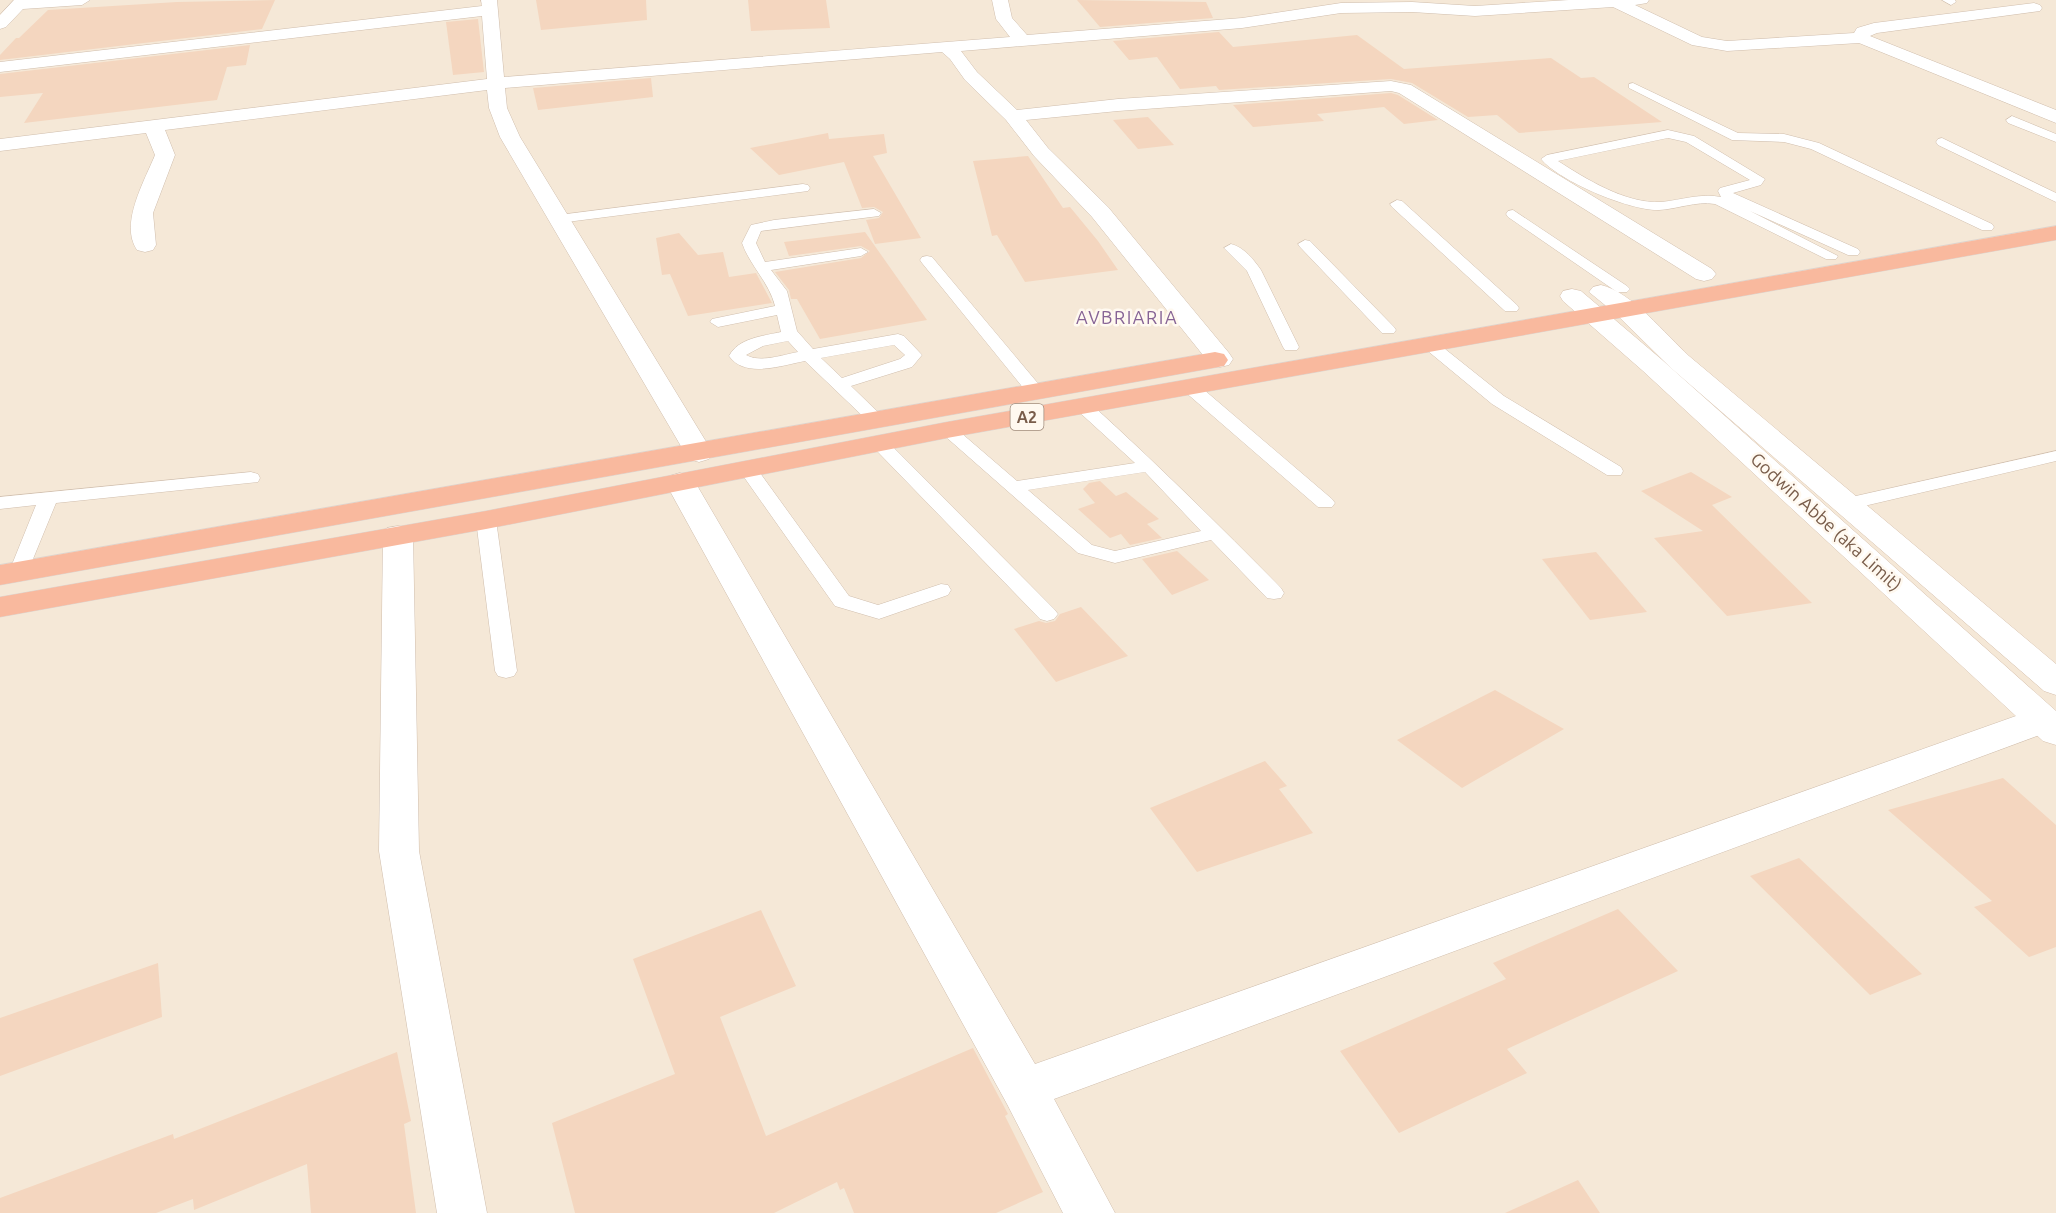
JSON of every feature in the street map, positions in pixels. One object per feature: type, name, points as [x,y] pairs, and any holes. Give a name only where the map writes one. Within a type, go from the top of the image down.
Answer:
[{"type":"highway","name":"A2","points":[[9,574],[689,468],[879,432],[947,430],[1084,407],[1430,344],[1704,274],[1842,254],[2056,215]]},
{"type":"highway","name":"A2","points":[[0,607],[486,520],[689,468],[748,470],[879,432],[1035,391],[1511,308],[1603,300],[2056,233]]},
{"type":"street","points":[[10,12],[82,0]]},
{"type":"street","points":[[1000,0],[1004,19],[1023,41]]},
{"type":"street","points":[[0,145],[497,83],[1242,23],[1341,8],[1412,7],[1475,11],[1641,0]]},
{"type":"street","points":[[1861,38],[1863,32],[1874,28],[2039,9],[2010,0]]},
{"type":"street","points":[[1614,1],[1709,45],[1727,46],[1861,38],[2056,117]]},
{"type":"street","points":[[0,67],[490,5],[498,108],[510,137],[560,219],[689,468],[1090,1213]]},
{"type":"street","points":[[946,47],[956,55],[971,76],[1013,116],[1041,152],[1100,212],[1220,359]]},
{"type":"street","points":[[1013,116],[1118,105],[1391,86],[1405,89],[1704,274]]},
{"type":"street","points":[[146,245],[142,213],[165,155],[153,125]]},
{"type":"street","name":"Godwin Abbe (aka Limit)","points":[[1603,300],[1680,362],[2056,683]]},
{"type":"street","name":"Godwin Abbe (aka Limit)","points":[[1603,300],[1652,364],[2050,726]]},
{"type":"street","points":[[398,536],[399,851],[462,1213]]},
{"type":"street","points":[[1024,1089],[2050,726]]},
{"type":"lane","points":[[1633,86],[1736,137],[1784,138],[1815,147],[1987,227]]},
{"type":"lane","points":[[2012,120],[2056,138]]},
{"type":"lane","points":[[1668,134],[1680,135],[1758,179],[1756,182],[1725,191],[1726,195],[1842,254],[1719,201],[1699,199],[1658,206],[1633,203],[1617,197],[1547,159],[1668,134]]},
{"type":"lane","points":[[1942,142],[2056,198]]},
{"type":"lane","points":[[560,219],[803,188]]},
{"type":"lane","points":[[1397,204],[1511,308]]},
{"type":"lane","points":[[874,213],[756,228],[749,243],[754,259],[779,291],[782,309],[792,335],[810,356],[840,384],[879,432],[1047,614]]},
{"type":"lane","points":[[1513,214],[1603,300]]},
{"type":"lane","points":[[1305,244],[1388,330]]},
{"type":"lane","points":[[1231,248],[1254,270],[1291,347]]},
{"type":"lane","points":[[761,267],[861,252]]},
{"type":"lane","points":[[927,260],[1035,391]]},
{"type":"lane","points":[[718,322],[782,309]]},
{"type":"lane","points":[[792,335],[758,342],[739,352],[737,356],[744,362],[752,364],[810,356],[878,341],[898,339],[914,355],[906,363],[840,384]]},
{"type":"lane","points":[[1430,344],[1506,406],[1614,471]]},
{"type":"lane","points":[[1190,387],[1325,503]]},
{"type":"lane","points":[[1084,407],[1149,466],[1274,593]]},
{"type":"lane","points":[[947,430],[1085,549],[1115,557],[1216,534]]},
{"type":"lane","points":[[1847,504],[2056,456]]},
{"type":"lane","points":[[1012,487],[1149,466]]},
{"type":"lane","points":[[748,470],[842,601],[879,612],[941,590]]},
{"type":"lane","points":[[0,503],[251,478]]},
{"type":"lane","points":[[9,574],[48,498]]},
{"type":"lane","points":[[486,520],[506,671]]},
{"type":"shaded area","points":[[0,0],[2056,0],[2056,1213],[0,1213]]},
{"type":"building","points":[[275,0],[262,29],[0,60],[0,55],[16,38],[19,38],[48,10],[177,2]]},
{"type":"building","points":[[536,0],[646,0],[647,20],[541,30]]},
{"type":"building","points":[[748,0],[826,0],[830,28],[751,31]]},
{"type":"building","points":[[1077,0],[1206,2],[1213,18],[1100,27]]},
{"type":"building","points":[[478,19],[484,72],[453,75],[446,22]]},
{"type":"building","points":[[1219,32],[1233,47],[1357,35],[1404,69],[1551,58],[1581,78],[1594,77],[1662,122],[1519,133],[1497,115],[1468,117],[1412,83],[1391,79],[1219,90],[1216,86],[1180,89],[1157,57],[1129,60],[1113,41]]},
{"type":"building","points":[[250,45],[246,65],[227,67],[217,100],[24,123],[43,93],[0,97],[0,74]]},
{"type":"building","points":[[651,78],[653,97],[538,110],[533,88]]},
{"type":"building","points":[[1391,93],[1438,120],[1404,124],[1384,107],[1317,114],[1324,121],[1253,127],[1233,105]]},
{"type":"building","points":[[1148,117],[1174,145],[1138,149],[1113,120]]},
{"type":"building","points":[[828,133],[829,139],[884,134],[887,153],[873,156],[921,238],[875,244],[866,220],[879,218],[883,212],[874,207],[862,208],[844,162],[779,175],[750,148]]},
{"type":"building","points":[[1028,156],[1063,208],[1070,207],[1118,270],[1025,282],[997,235],[992,236],[973,161]]},
{"type":"building","points":[[865,232],[927,320],[820,339],[797,299],[791,299],[789,290],[775,272],[861,258],[870,251],[861,246],[789,256],[784,242]]},
{"type":"building","points":[[679,233],[698,255],[723,252],[729,277],[756,273],[772,303],[688,316],[670,274],[662,275],[656,238]]},
{"type":"building","points":[[1691,472],[1732,497],[1712,505],[1812,603],[1727,616],[1654,538],[1703,531],[1641,491]]},
{"type":"building","points":[[1100,481],[1116,496],[1126,492],[1159,519],[1147,524],[1162,538],[1130,545],[1121,534],[1110,538],[1078,509],[1095,503],[1083,489],[1089,483]]},
{"type":"building","points":[[1177,551],[1209,580],[1172,595],[1142,559]]},
{"type":"building","points":[[1596,552],[1647,612],[1590,620],[1542,559]]},
{"type":"building","points":[[1081,607],[1128,656],[1056,682],[1014,629],[1039,621],[1046,623],[1055,621],[1060,614]]},
{"type":"building","points":[[1495,690],[1564,729],[1462,788],[1397,740]]},
{"type":"building","points":[[1265,761],[1287,786],[1279,789],[1313,833],[1197,872],[1150,808]]},
{"type":"building","points":[[2003,778],[2056,825],[2056,947],[2029,957],[1974,907],[1992,901],[1888,810]]},
{"type":"building","points":[[1799,858],[1922,974],[1870,995],[1750,876]]},
{"type":"building","points":[[1618,909],[1678,971],[1507,1049],[1527,1073],[1399,1133],[1340,1051],[1506,979],[1493,963]]},
{"type":"building","points":[[761,910],[796,986],[720,1017],[766,1136],[973,1048],[1008,1114],[1005,1116],[1043,1192],[996,1213],[854,1213],[844,1188],[840,1190],[837,1182],[774,1213],[575,1213],[552,1123],[675,1074],[633,959]]},
{"type":"building","points":[[158,963],[162,1017],[0,1076],[0,1018]]},
{"type":"building","points":[[397,1052],[411,1121],[404,1124],[416,1213],[311,1213],[307,1164],[194,1210],[193,1199],[156,1213],[0,1213],[0,1198],[173,1134],[174,1139]]},
{"type":"building","points":[[1578,1180],[1600,1213],[1505,1213]]},
{"type":"district","name":"AVBRIARIA","points":[[1127,318]]}]
